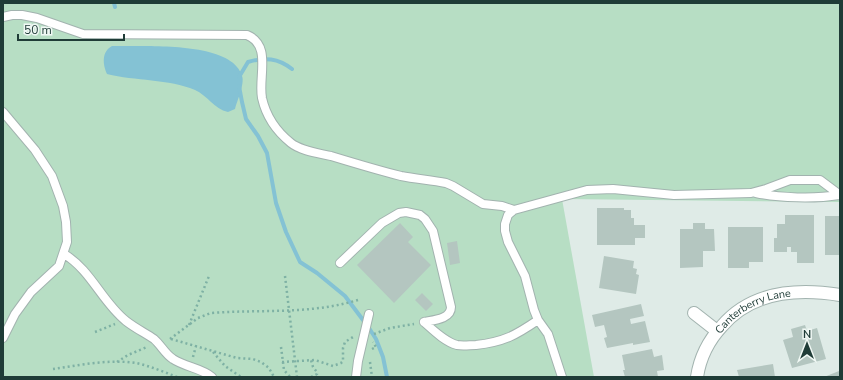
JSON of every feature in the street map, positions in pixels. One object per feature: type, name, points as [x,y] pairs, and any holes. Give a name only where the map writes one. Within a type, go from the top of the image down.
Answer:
[{"type":"street","name":"Canterberry Lane","points":[[697,377],[703,354],[717,331],[738,310],[752,302],[769,296],[802,292],[840,295]]},
{"type":"street","points":[[694,313],[717,331]]},
{"type":"lane","points":[[3,17],[22,15],[37,18],[83,34],[247,35],[253,37],[262,53],[261,91],[266,112],[277,130],[294,146],[401,176],[446,183],[483,204],[502,206],[514,210]]},
{"type":"lane","points":[[3,112],[35,150],[52,176],[66,222],[67,242],[59,266],[31,292],[23,302],[3,338]]},
{"type":"lane","points":[[751,193],[790,180],[805,179],[820,180],[839,195]]},
{"type":"lane","points":[[562,377],[548,334],[538,320],[525,276],[508,242],[505,232],[505,224],[508,215],[514,210],[587,190],[613,189],[674,195],[751,193],[801,197],[827,197],[839,195]]},
{"type":"lane","points":[[340,263],[382,224],[399,213],[406,212],[420,215],[425,219],[433,231],[451,307],[451,312],[448,315],[424,322],[431,329],[456,345],[469,345],[504,340],[538,320]]},
{"type":"lane","points":[[64,254],[71,258],[92,280],[110,304],[124,319],[158,343],[167,354],[174,359],[212,377]]},
{"type":"lane","points":[[356,377],[358,361],[369,314]]},
{"type":"path","points":[[188,325],[209,276]]},
{"type":"path","points":[[285,276],[291,335],[298,377]]},
{"type":"path","points":[[117,362],[128,355],[170,339],[198,318],[211,313],[289,311],[324,307],[358,300]]},
{"type":"path","points":[[95,332],[124,319]]},
{"type":"path","points":[[282,362],[311,360],[323,362],[333,366],[341,363],[344,358],[343,348],[345,342],[357,335],[370,336],[390,328],[424,322]]},
{"type":"path","points":[[170,339],[237,358],[253,359],[261,362],[269,368],[274,377]]},
{"type":"path","points":[[192,360],[196,346]]},
{"type":"path","points":[[281,347],[284,370],[290,377]]},
{"type":"path","points":[[212,351],[225,366],[241,377]]},
{"type":"path","points":[[311,360],[313,367],[317,372],[317,374],[311,377]]},
{"type":"path","points":[[53,369],[93,363],[136,363],[177,377]]},
{"type":"green space","points":[[3,3],[840,3],[840,202],[562,199],[594,377],[3,377]]},
{"type":"water","points":[[112,46],[163,46],[204,51],[222,56],[235,64],[243,79],[235,109],[228,112],[223,110],[199,92],[185,86],[107,74],[104,59],[106,52]]},
{"type":"building","points":[[597,208],[624,208],[624,210],[631,210],[631,218],[634,218],[634,225],[645,225],[645,238],[635,238],[635,245],[597,245]]},
{"type":"building","points":[[785,215],[814,215],[814,263],[797,263],[797,252],[791,252],[791,247],[787,247],[787,252],[774,252],[774,238],[777,238],[777,224],[785,224]]},
{"type":"building","points":[[825,216],[840,216],[840,255],[825,255]]},
{"type":"building","points":[[400,223],[413,237],[408,242],[431,265],[394,303],[357,265]]},
{"type":"building","points":[[693,223],[705,223],[705,229],[714,229],[715,251],[703,251],[703,267],[680,268],[680,229],[693,229]]},
{"type":"building","points":[[728,227],[763,227],[763,262],[749,262],[749,268],[728,268]]},
{"type":"building","points":[[457,241],[460,263],[450,265],[447,243]]},
{"type":"building","points":[[604,256],[634,261],[633,268],[637,269],[636,274],[639,275],[636,294],[599,288]]},
{"type":"building","points":[[422,293],[433,304],[426,311],[415,300]]},
{"type":"building","points":[[641,304],[644,316],[630,319],[631,324],[645,321],[650,342],[633,345],[633,343],[607,348],[604,338],[607,337],[604,325],[595,327],[592,315]]},
{"type":"building","points":[[805,325],[807,331],[817,328],[826,359],[792,368],[783,340],[793,337],[791,329]]},
{"type":"building","points":[[652,349],[654,357],[662,355],[664,370],[657,371],[658,377],[625,377],[622,355]]},
{"type":"building","points":[[773,364],[775,377],[739,377],[737,370]]},
{"type":"building","points":[[839,371],[840,377],[824,377]]},
{"type":"waterway","points":[[114,3],[115,7]]},
{"type":"waterway","points":[[239,77],[248,62],[260,59],[276,61],[287,65],[292,69]]},
{"type":"waterway","points":[[239,86],[246,119],[258,136],[267,153],[276,203],[286,232],[300,262],[317,273],[345,296],[376,339],[383,357],[387,377]]}]
